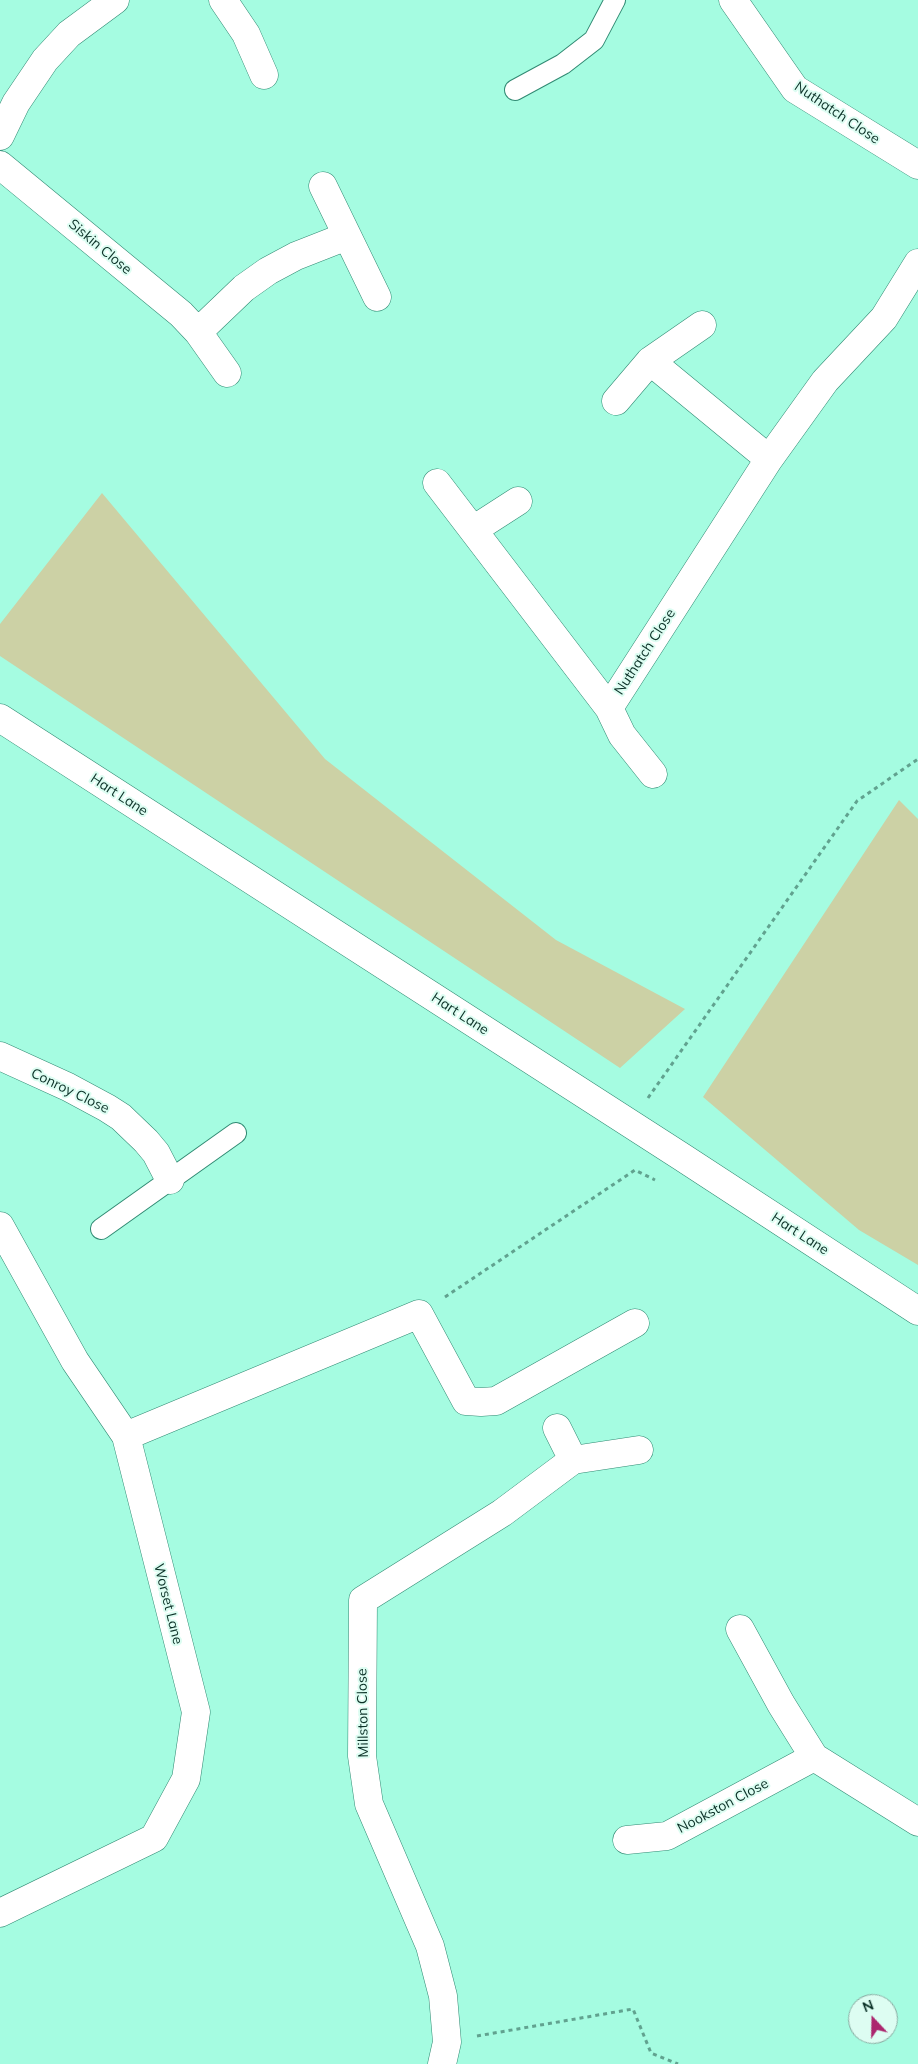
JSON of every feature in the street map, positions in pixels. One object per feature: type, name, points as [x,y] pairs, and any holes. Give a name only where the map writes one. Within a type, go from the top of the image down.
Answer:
[{"type":"street","points":[[0,136],[16,103],[46,60],[69,34],[115,0]]},
{"type":"street","points":[[224,0],[246,34],[264,74]]},
{"type":"street","name":"Nuthatch Close","points":[[733,0],[795,89],[918,165]]},
{"type":"street","name":"Siskin Close","points":[[0,165],[181,314],[198,332],[227,373]]},
{"type":"street","points":[[323,186],[377,297]]},
{"type":"street","points":[[198,332],[244,288],[268,271],[296,256],[347,236]]},
{"type":"street","name":"Nuthatch Close","points":[[437,483],[609,708],[768,459],[825,381],[884,318],[918,263]]},
{"type":"street","points":[[616,401],[650,361],[702,325]]},
{"type":"street","points":[[650,361],[768,459]]},
{"type":"street","points":[[473,530],[518,501]]},
{"type":"street","points":[[609,708],[622,735],[654,774]]},
{"type":"street","name":"Hart Lane","points":[[0,718],[918,1311]]},
{"type":"street","name":"Conroy Close","points":[[0,1056],[68,1088],[107,1108],[121,1118],[140,1135],[156,1154],[170,1180]]},
{"type":"street","name":"Worset Lane","points":[[0,1226],[75,1361],[126,1436],[196,1712],[186,1779],[154,1838],[0,1913]]},
{"type":"street","points":[[126,1436],[419,1314],[466,1401],[481,1402],[496,1401],[635,1323]]},
{"type":"street","points":[[557,1428],[573,1460]]},
{"type":"street","name":"Millston Close","points":[[445,2053],[443,1996],[430,1946],[369,1804],[362,1756],[363,1600],[502,1513],[573,1460],[639,1450]]},
{"type":"street","points":[[740,1629],[814,1757],[918,1822]]},
{"type":"street","name":"Nookston Close","points":[[627,1840],[667,1836],[814,1757]]},
{"type":"lane","points":[[515,90],[563,64],[594,40],[615,0]]},
{"type":"lane","points":[[101,1229],[236,1133]]},
{"type":"path","points":[[646,1101],[857,801],[918,760]]},
{"type":"path","points":[[419,1314],[635,1170],[662,1183],[682,1157]]},
{"type":"path","points":[[445,2053],[633,2009],[651,2053],[678,2064]]},
{"type":"green space","points":[[102,493],[325,759],[556,940],[685,1009],[620,1068],[0,656],[0,624]]},
{"type":"green space","points":[[899,800],[918,819],[918,1265],[859,1230],[703,1097]]}]
